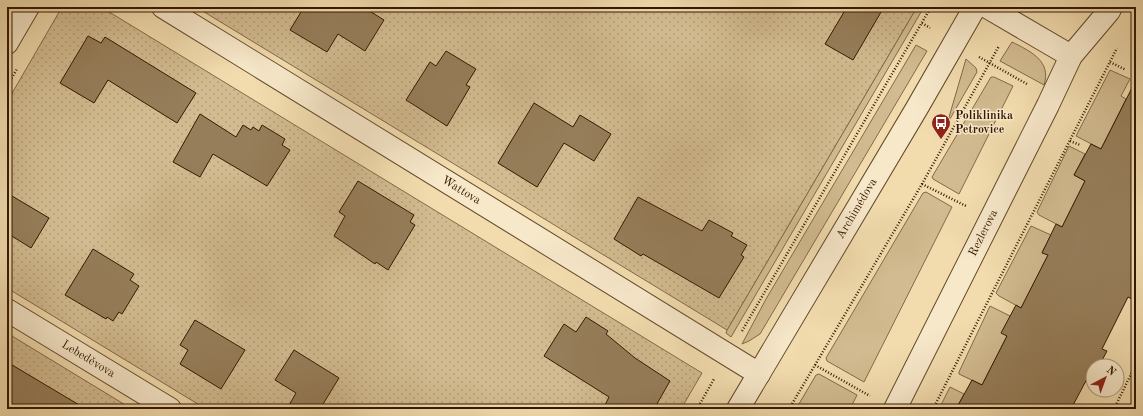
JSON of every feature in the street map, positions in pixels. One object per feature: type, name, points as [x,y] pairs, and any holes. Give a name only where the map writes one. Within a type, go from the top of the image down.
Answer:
[{"type":"street","points":[[7,43],[28,7]]},
{"type":"street","name":"Wattova","points":[[163,7],[759,374]]},
{"type":"street","name":"Archimédova","points":[[738,409],[975,7]]},
{"type":"street","points":[[987,7],[1071,56]]},
{"type":"street","name":"Rezlerova","points":[[895,409],[1071,56],[1110,11],[1111,7]]},
{"type":"street","name":"Lebeděvova","points":[[7,310],[170,409]]},
{"type":"path","points":[[697,409],[931,7]]},
{"type":"path","points":[[922,23],[1051,98]]},
{"type":"path","points":[[789,409],[1013,23]]},
{"type":"path","points":[[933,409],[1120,42]]},
{"type":"path","points":[[1110,62],[1126,70]]},
{"type":"path","points":[[1070,141],[1080,145]]},
{"type":"path","points":[[1114,409],[1136,364]]},
{"type":"path","points":[[814,365],[874,398]]},
{"type":"shaded area","points":[[62,7],[101,7],[702,373],[681,409],[206,409],[7,288],[7,102]]},
{"type":"shaded area","points":[[196,7],[917,7],[727,330]]},
{"type":"shaded area","points":[[917,7],[924,7],[731,337],[726,333],[727,330]]},
{"type":"shaded area","points":[[1012,42],[1032,53],[1042,63],[1045,69],[1046,77],[1044,85],[1000,61]]},
{"type":"shaded area","points":[[916,45],[927,51],[760,334],[742,344],[766,299]]},
{"type":"shaded area","points":[[966,59],[976,68],[977,72],[947,124]]},
{"type":"shaded area","points":[[1110,70],[1130,79],[1121,96],[1126,99],[1101,149],[1076,136]]},
{"type":"shaded area","points":[[991,77],[1013,86],[959,194],[932,177]]},
{"type":"shaded area","points":[[1069,146],[1085,154],[1074,175],[1085,181],[1062,227],[1039,215],[1037,212]]},
{"type":"shaded area","points":[[926,192],[952,207],[864,382],[827,361],[826,358],[923,193]]},
{"type":"shaded area","points":[[1031,226],[1051,235],[1042,252],[1048,255],[1021,308],[996,293]]},
{"type":"shaded area","points":[[990,306],[1010,316],[1007,336],[982,385],[959,374],[959,372]]},
{"type":"shaded area","points":[[7,333],[132,409],[86,409],[78,404],[74,409],[37,380],[7,362]]},
{"type":"shaded area","points":[[819,374],[857,395],[850,409],[796,409],[816,375]]},
{"type":"shaded area","points":[[950,387],[964,394],[956,409],[939,409]]},
{"type":"building","points":[[293,7],[363,7],[384,20],[365,51],[338,34],[327,52],[290,30],[301,12]]},
{"type":"building","points":[[847,7],[884,7],[853,60],[825,44]]},
{"type":"building","points":[[88,36],[101,43],[105,37],[196,93],[177,123],[108,80],[94,103],[60,83]]},
{"type":"building","points":[[446,51],[476,69],[466,85],[470,87],[447,126],[406,100],[430,62],[436,66]]},
{"type":"building","points":[[1136,80],[1136,301],[1128,297],[1102,349],[1107,351],[1103,358],[1085,358],[1085,383],[1071,409],[956,409],[972,380],[982,385],[1007,336],[1001,333],[1016,305],[1021,308],[1048,255],[1042,253],[1056,224],[1062,227],[1085,181],[1074,175],[1091,144],[1101,149]]},
{"type":"building","points":[[534,103],[573,127],[580,115],[611,134],[594,161],[564,143],[537,187],[498,163]]},
{"type":"building","points":[[200,114],[236,137],[243,125],[251,130],[253,127],[259,131],[262,125],[285,139],[282,145],[290,150],[267,186],[213,154],[200,177],[173,162]]},
{"type":"building","points":[[358,181],[414,215],[410,222],[415,225],[388,270],[376,262],[375,264],[334,236],[345,216],[339,212]]},
{"type":"building","points":[[7,193],[49,218],[31,248],[7,233]]},
{"type":"building","points":[[638,197],[702,231],[709,220],[733,233],[731,236],[747,245],[741,255],[744,257],[719,298],[643,254],[641,256],[614,239]]},
{"type":"building","points":[[93,249],[134,274],[130,280],[139,286],[122,314],[119,312],[113,321],[107,317],[106,319],[65,295]]},
{"type":"building","points":[[586,317],[608,331],[606,334],[635,358],[670,381],[654,409],[603,409],[609,397],[544,356],[564,324],[576,332]]},
{"type":"building","points":[[195,320],[245,350],[221,389],[180,364],[188,350],[180,345]]},
{"type":"building","points":[[294,350],[339,378],[320,409],[287,409],[296,393],[275,380]]},
{"type":"building","points":[[7,362],[86,409],[7,409]]},
{"type":"place","name":"Poliklinika Petrovice","points":[[941,140]]}]
